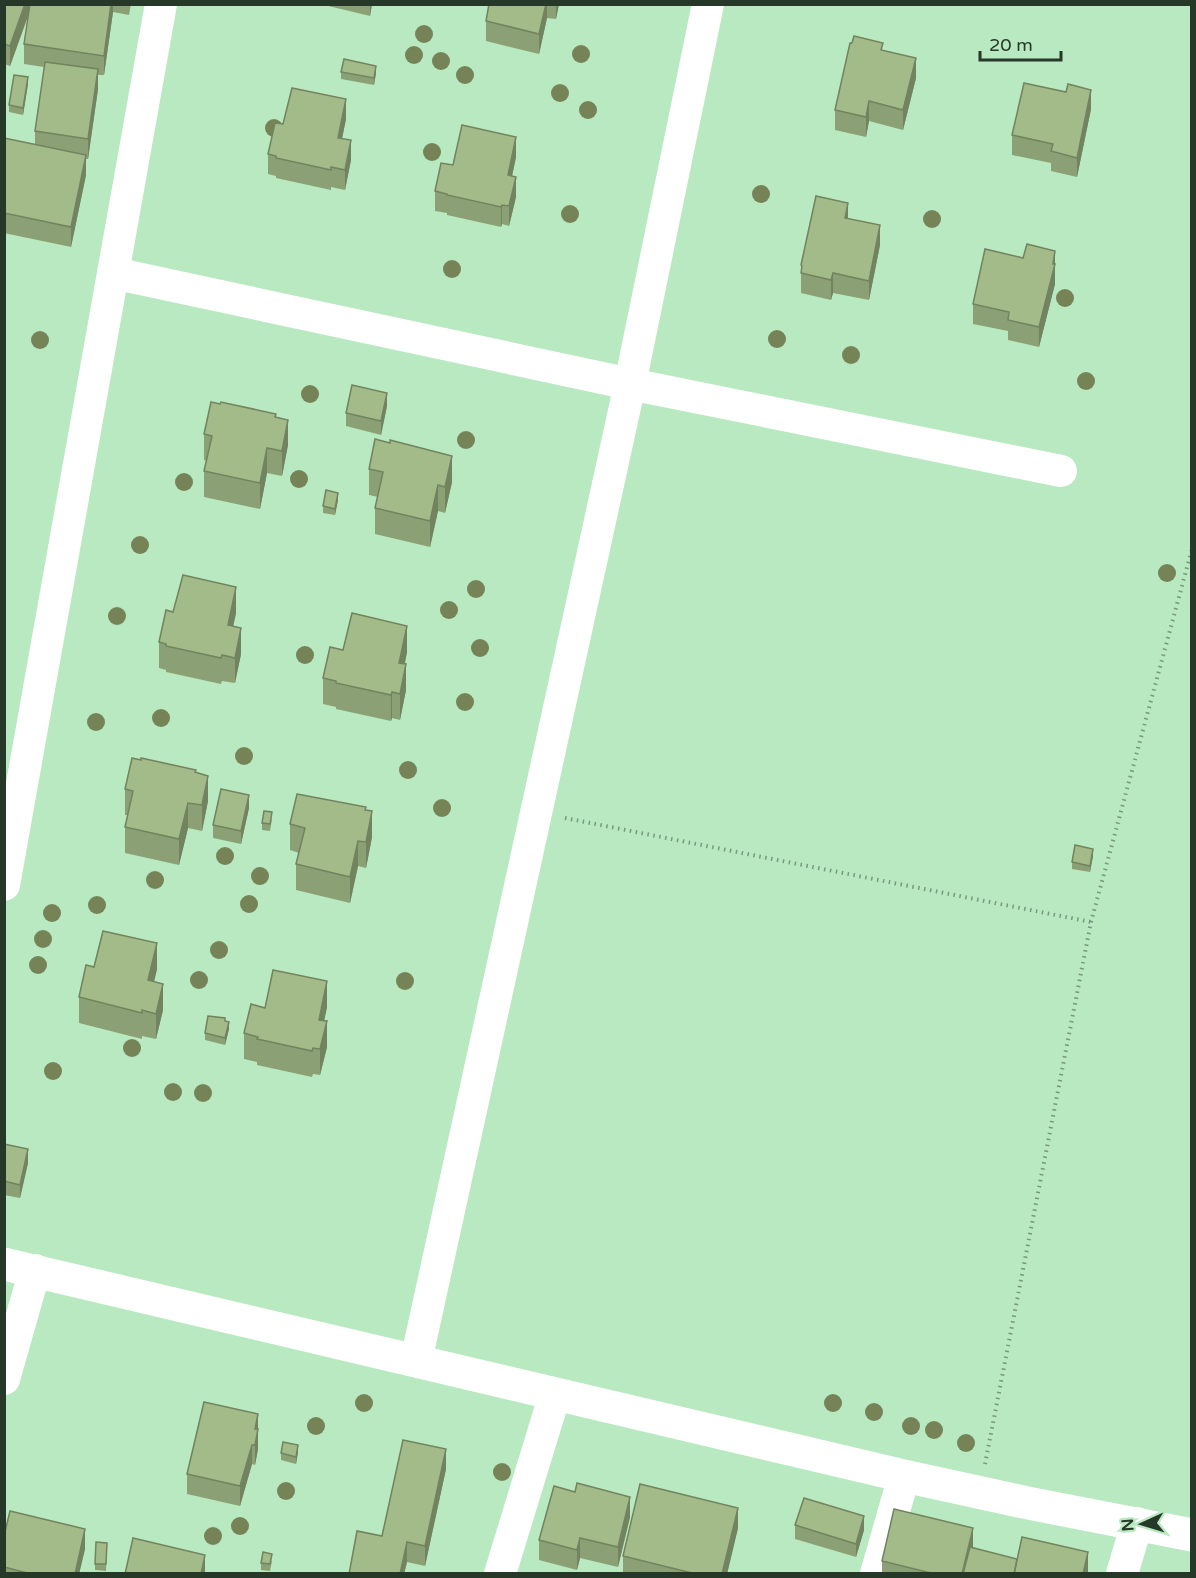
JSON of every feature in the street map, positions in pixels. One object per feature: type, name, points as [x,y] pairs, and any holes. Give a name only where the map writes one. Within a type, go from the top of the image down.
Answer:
[{"type":"main road","points":[[20,1267],[904,1476],[1191,1535]]},
{"type":"street","points":[[4,885],[162,4]]},
{"type":"street","points":[[416,1361],[630,384],[708,4]]},
{"type":"street","points":[[113,273],[630,384],[1061,471]]},
{"type":"street","points":[[4,1379],[20,1267]]},
{"type":"street","points":[[500,1574],[555,1394]]},
{"type":"street","points":[[876,1574],[904,1476]]},
{"type":"street","points":[[1122,1574],[1137,1523]]},
{"type":"path","points":[[980,1493],[1091,922],[1191,549]]},
{"type":"path","points":[[535,812],[1091,922]]},
{"type":"building","points":[[4,4],[25,4],[10,46],[4,44]]},
{"type":"building","points":[[30,4],[111,4],[104,56],[24,44]]},
{"type":"building","points":[[489,4],[546,4],[539,34],[486,21]]},
{"type":"building","points":[[854,36],[883,43],[881,50],[916,58],[903,110],[869,101],[866,117],[835,110],[850,43]]},
{"type":"building","points":[[344,59],[376,66],[374,78],[341,72]]},
{"type":"building","points":[[45,62],[98,69],[88,139],[35,131]]},
{"type":"building","points":[[14,75],[28,77],[23,108],[9,105]]},
{"type":"building","points":[[1024,83],[1066,92],[1068,84],[1091,90],[1077,158],[1051,151],[1053,144],[1012,135]]},
{"type":"building","points":[[292,88],[346,99],[338,138],[351,140],[345,170],[331,167],[331,170],[276,158],[268,154],[275,123],[283,124]]},
{"type":"building","points":[[462,125],[516,137],[508,175],[516,177],[509,206],[502,205],[501,207],[435,191],[441,163],[453,165]]},
{"type":"building","points":[[4,138],[86,155],[71,227],[4,213]]},
{"type":"building","points":[[816,196],[848,203],[845,218],[880,225],[869,281],[833,273],[831,280],[801,273]]},
{"type":"building","points":[[1027,244],[1055,251],[1053,264],[1055,264],[1039,327],[1008,320],[1009,312],[973,304],[985,249],[1023,258]]},
{"type":"building","points":[[352,385],[387,393],[381,421],[346,413]]},
{"type":"building","points":[[211,402],[220,404],[221,402],[276,414],[275,417],[288,420],[282,451],[267,448],[260,483],[204,471],[212,436],[204,434]]},
{"type":"building","points":[[375,439],[390,443],[390,440],[452,456],[445,487],[438,485],[430,521],[375,508],[383,472],[369,469]]},
{"type":"building","points":[[326,490],[338,493],[335,509],[323,506]]},
{"type":"building","points":[[183,575],[236,587],[228,625],[241,628],[235,658],[222,655],[221,658],[166,646],[159,642],[166,610],[173,612]]},
{"type":"building","points":[[352,613],[407,626],[399,663],[406,664],[400,694],[392,692],[391,695],[323,678],[330,647],[343,650]]},
{"type":"building","points":[[132,758],[196,770],[195,772],[208,776],[202,805],[188,803],[179,839],[125,827],[133,791],[125,789]]},
{"type":"building","points":[[221,789],[249,795],[241,831],[213,825]]},
{"type":"building","points":[[297,794],[366,807],[365,810],[372,811],[366,842],[358,841],[350,877],[296,864],[305,828],[290,824]]},
{"type":"building","points":[[264,811],[272,812],[270,824],[262,823]]},
{"type":"building","points":[[1075,845],[1093,849],[1090,866],[1072,862]]},
{"type":"building","points":[[103,931],[157,943],[148,980],[163,984],[156,1014],[142,1010],[142,1013],[79,997],[86,965],[94,967]]},
{"type":"building","points":[[273,970],[327,981],[319,1020],[327,1021],[320,1049],[313,1048],[312,1051],[257,1039],[258,1037],[244,1033],[251,1004],[265,1008]]},
{"type":"building","points":[[208,1016],[225,1018],[225,1021],[229,1022],[225,1038],[205,1033]]},
{"type":"building","points":[[4,1144],[28,1149],[20,1185],[4,1181]]},
{"type":"building","points":[[204,1402],[258,1414],[255,1445],[252,1445],[240,1486],[187,1474]]},
{"type":"building","points":[[403,1440],[446,1449],[425,1546],[407,1542],[400,1574],[349,1574],[357,1531],[382,1536]]},
{"type":"building","points":[[283,1442],[298,1445],[296,1457],[281,1453]]},
{"type":"building","points":[[577,1483],[630,1497],[618,1547],[580,1538],[577,1550],[539,1540],[554,1486],[575,1492]]},
{"type":"building","points":[[640,1484],[738,1508],[722,1574],[696,1574],[623,1556]]},
{"type":"building","points":[[804,1498],[864,1516],[856,1544],[795,1525]]},
{"type":"building","points":[[894,1509],[973,1528],[962,1574],[935,1574],[882,1561]]},
{"type":"building","points":[[10,1511],[85,1529],[75,1574],[31,1574],[4,1567],[4,1536]]},
{"type":"building","points":[[1022,1537],[1088,1552],[1083,1574],[1014,1574]]},
{"type":"building","points":[[133,1538],[205,1555],[201,1574],[125,1574]]},
{"type":"building","points":[[96,1542],[107,1543],[106,1564],[95,1564]]},
{"type":"building","points":[[970,1547],[1017,1559],[1014,1574],[963,1574]]},
{"type":"building","points":[[263,1552],[272,1554],[270,1564],[261,1563]]}]
